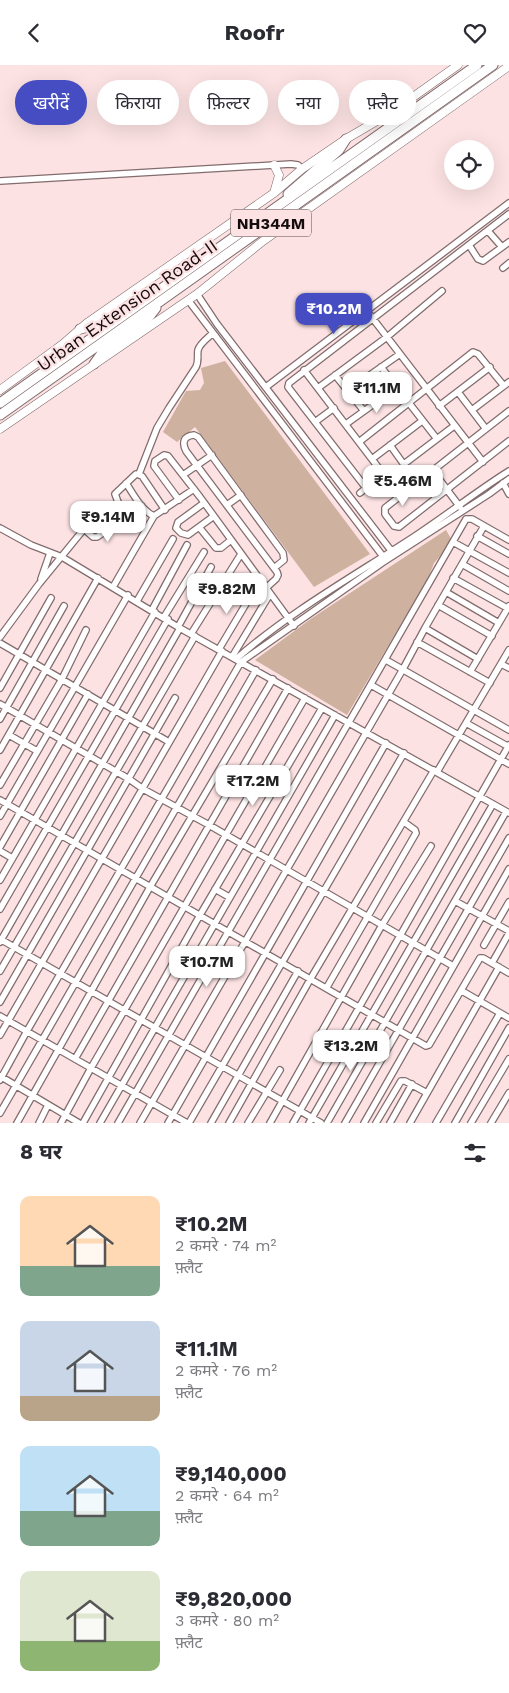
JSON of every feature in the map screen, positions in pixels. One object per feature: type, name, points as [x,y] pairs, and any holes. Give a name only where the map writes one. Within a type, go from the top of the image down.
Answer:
[{"type":"highway","name":"Urban Extension Road-II","points":[[0,415],[279,206],[477,65]]},
{"type":"highway","name":"Urban Extension Road-II","points":[[0,403],[159,297],[493,65]]},
{"type":"highway","points":[[279,206],[286,195],[339,151],[346,139]]},
{"type":"highway","points":[[80,329],[93,326],[149,291],[159,297],[149,317],[104,350],[94,364]]},
{"type":"main road","points":[[0,390],[63,344],[80,329],[274,193],[302,169],[392,111],[458,65]]},
{"type":"main road","points":[[0,429],[188,300],[263,241],[509,67]]},
{"type":"main road","points":[[274,165],[279,175],[274,193]]},
{"type":"street","points":[[0,181],[291,164],[298,165],[302,169]]},
{"type":"street","points":[[266,387],[509,203]]},
{"type":"street","points":[[366,488],[288,387],[290,381],[509,214]]},
{"type":"street","points":[[488,231],[502,247]]},
{"type":"street","points":[[469,245],[481,261],[486,260],[509,242]]},
{"type":"street","points":[[436,259],[442,266]]},
{"type":"street","points":[[502,268],[509,263]]},
{"type":"street","points":[[318,388],[387,337],[442,291]]},
{"type":"street","points":[[196,294],[393,553]]},
{"type":"street","points":[[188,300],[384,559]]},
{"type":"street","points":[[367,311],[483,462]]},
{"type":"street","points":[[128,515],[118,502],[115,493],[139,474],[157,428],[196,367],[199,361],[198,352],[200,347],[212,333]]},
{"type":"street","points":[[359,442],[473,352],[478,353],[507,384],[472,410]]},
{"type":"street","points":[[348,391],[400,354]]},
{"type":"street","points":[[381,367],[437,439]]},
{"type":"street","points":[[439,406],[490,367]]},
{"type":"street","points":[[304,370],[400,496]]},
{"type":"street","points":[[335,375],[364,411]]},
{"type":"street","points":[[346,424],[396,387]]},
{"type":"street","points":[[458,392],[486,429]]},
{"type":"street","points":[[315,422],[334,408]]},
{"type":"street","points":[[509,411],[384,510],[397,527],[509,441]]},
{"type":"street","points":[[372,459],[422,421]]},
{"type":"street","points":[[404,464],[454,426]]},
{"type":"street","points":[[266,588],[278,577],[274,568],[183,445],[183,441],[186,438],[194,435],[198,437],[283,553],[284,560],[274,568]]},
{"type":"street","points":[[390,445],[417,483]]},
{"type":"street","points":[[179,500],[155,469],[154,463],[164,455],[168,456],[194,489],[294,625]]},
{"type":"street","points":[[183,475],[212,455]]},
{"type":"street","points":[[433,471],[461,508],[466,519]]},
{"type":"street","points":[[461,508],[509,471]]},
{"type":"street","points":[[139,474],[165,510]]},
{"type":"street","points":[[360,493],[383,474]]},
{"type":"street","points":[[236,660],[260,638],[288,618],[509,479]]},
{"type":"street","points":[[126,483],[142,506],[148,513],[154,516]]},
{"type":"street","points":[[503,483],[509,494]]},
{"type":"street","points":[[113,587],[154,516],[194,489]]},
{"type":"street","points":[[227,505],[242,495]]},
{"type":"street","points":[[0,637],[39,584],[84,529],[118,502]]},
{"type":"street","points":[[204,503],[178,522],[176,527],[178,531],[185,536],[214,516]]},
{"type":"street","points":[[84,529],[92,537],[97,537],[142,506]]},
{"type":"street","points":[[466,519],[470,518],[509,540]]},
{"type":"street","points":[[118,1123],[466,519]]},
{"type":"street","points":[[140,1123],[484,526]]},
{"type":"street","points":[[199,527],[216,548],[221,548],[231,540]]},
{"type":"street","points":[[0,528],[31,545],[62,557],[236,660],[508,812],[328,1123]]},
{"type":"street","points":[[477,537],[509,554]]},
{"type":"street","points":[[137,601],[173,539]]},
{"type":"street","points":[[454,542],[509,573]]},
{"type":"street","points":[[0,879],[102,703],[187,545]]},
{"type":"street","points":[[0,909],[204,552]]},
{"type":"street","points":[[39,584],[50,553]]},
{"type":"street","points":[[0,971],[241,554]]},
{"type":"street","points":[[236,660],[294,625],[384,559]]},
{"type":"street","points":[[462,564],[509,591]]},
{"type":"street","points":[[211,567],[128,718],[0,940],[267,1091],[299,1111],[311,1121],[321,1123]]},
{"type":"street","points":[[0,750],[98,578]]},
{"type":"street","points":[[453,578],[508,608],[470,672]]},
{"type":"street","points":[[0,1035],[143,789],[253,591]]},
{"type":"street","points":[[446,592],[499,623]]},
{"type":"street","points":[[270,594],[162,799],[0,1078],[81,1123],[322,707]]},
{"type":"street","points":[[0,816],[128,595]]},
{"type":"street","points":[[0,688],[51,598]]},
{"type":"street","points":[[438,605],[492,635]]},
{"type":"street","points":[[0,719],[64,606]]},
{"type":"street","points":[[425,628],[478,659]]},
{"type":"street","points":[[0,785],[62,679],[86,630]]},
{"type":"street","points":[[0,643],[169,742]]},
{"type":"street","points":[[417,643],[490,683]]},
{"type":"street","points":[[229,1123],[404,822],[509,651]]},
{"type":"street","points":[[386,660],[509,730]]},
{"type":"street","points":[[501,664],[509,668]]},
{"type":"street","points":[[0,1113],[256,670]]},
{"type":"street","points":[[17,1123],[150,887],[273,679]]},
{"type":"street","points":[[371,685],[509,764]]},
{"type":"street","points":[[75,1059],[288,688]]},
{"type":"street","points":[[0,847],[88,694]]},
{"type":"street","points":[[0,1002],[175,698]]},
{"type":"street","points":[[61,1123],[305,698]]},
{"type":"street","points":[[0,704],[116,771],[143,789],[453,966]]},
{"type":"street","points":[[100,1123],[335,715]]},
{"type":"street","points":[[293,1123],[509,746],[466,723]]},
{"type":"street","points":[[8,735],[37,751]]},
{"type":"street","points":[[168,1123],[264,952],[386,743]]},
{"type":"street","points":[[0,1016],[188,1123],[404,753]]},
{"type":"street","points":[[0,800],[327,987],[426,1046],[430,1045],[480,958],[508,970]]},
{"type":"street","points":[[311,1121],[493,804]]},
{"type":"street","points":[[327,987],[416,833],[415,830],[404,822]]},
{"type":"street","points":[[345,1123],[509,838]]},
{"type":"street","points":[[270,1123],[382,925],[430,846]]},
{"type":"street","points":[[0,851],[12,858]]},
{"type":"street","points":[[364,1123],[509,869]]},
{"type":"street","points":[[215,889],[229,897]]},
{"type":"street","points":[[455,901],[509,932],[492,963]]},
{"type":"street","points":[[484,945],[509,902]]},
{"type":"street","points":[[410,1123],[499,967]]},
{"type":"street","points":[[211,1123],[298,971]]},
{"type":"street","points":[[462,991],[509,1018]]},
{"type":"street","points":[[436,1123],[500,1013]]},
{"type":"street","points":[[455,1123],[509,1028]]},
{"type":"street","points":[[471,1123],[509,1059]]},
{"type":"street","points":[[248,1123],[280,1070]]},
{"type":"street","points":[[376,1123],[401,1081],[412,1084],[427,1093]]},
{"type":"street","points":[[390,1123],[412,1084]]},
{"type":"street","points":[[491,1123],[509,1093]]},
{"type":"street","points":[[38,1123],[48,1105]]},
{"type":"shaded area","points":[[225,361],[370,554],[314,587],[195,427],[177,442],[163,432],[186,391],[200,390],[204,383],[201,368]]},
{"type":"shaded area","points":[[446,530],[453,542],[434,563],[428,579],[347,715],[255,660],[312,618]]}]
